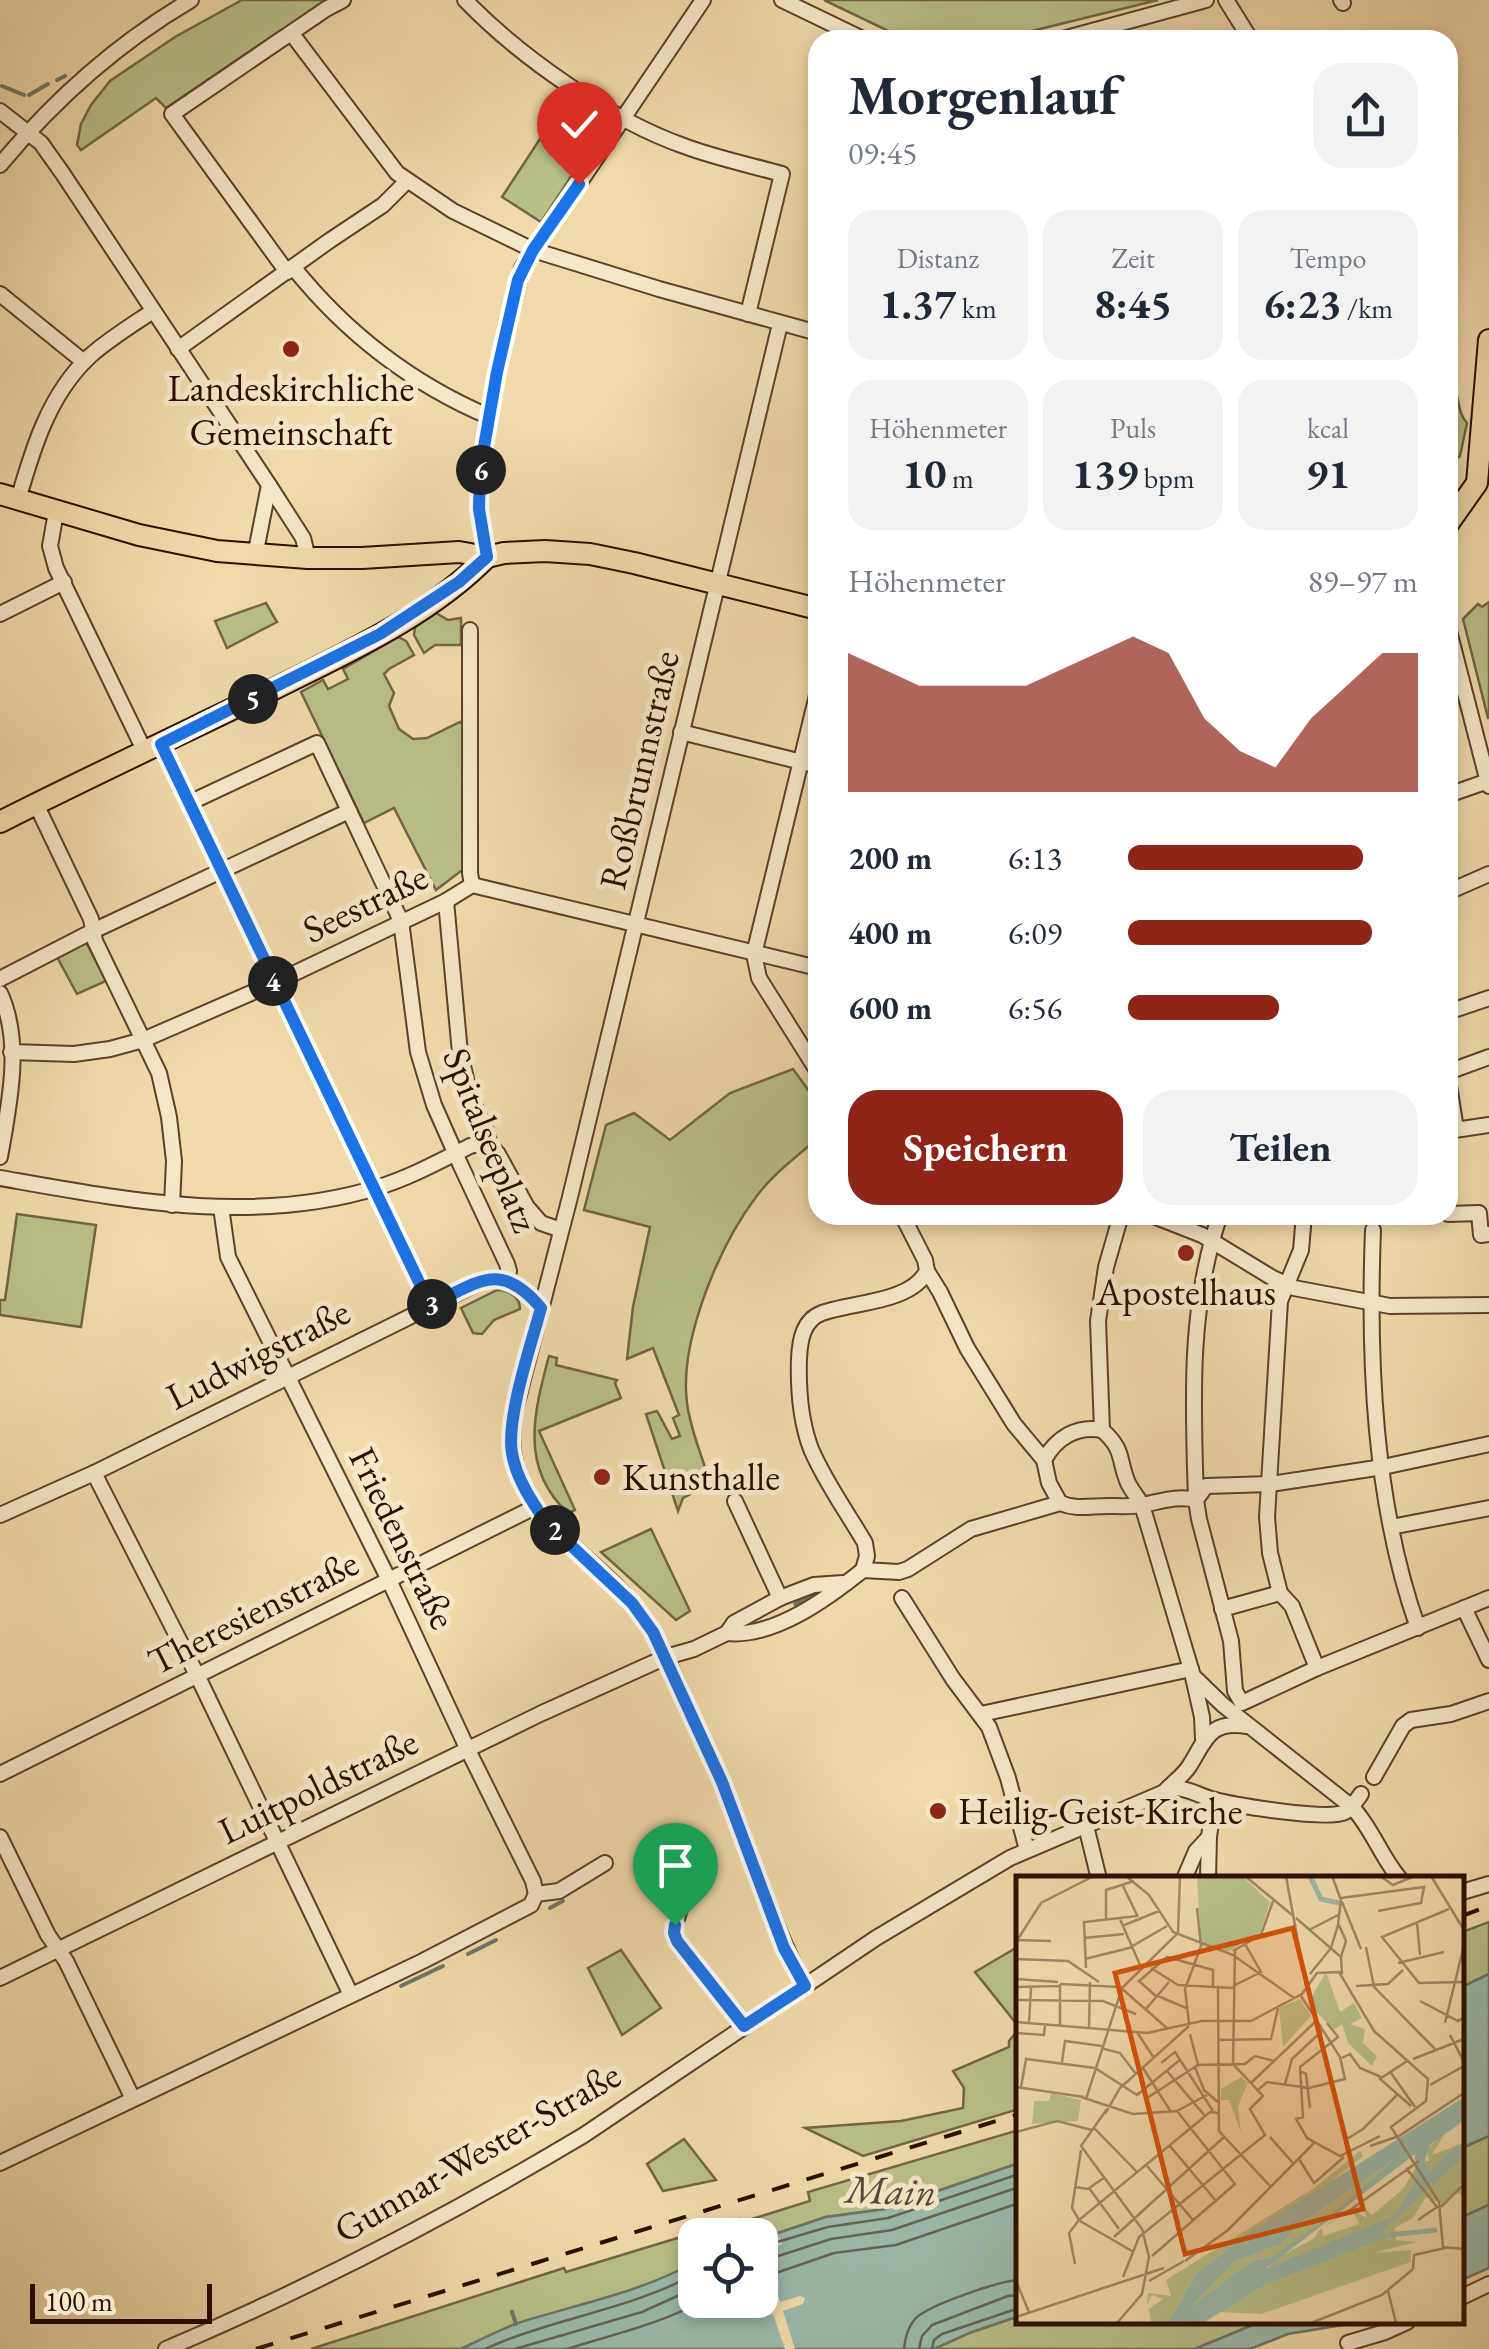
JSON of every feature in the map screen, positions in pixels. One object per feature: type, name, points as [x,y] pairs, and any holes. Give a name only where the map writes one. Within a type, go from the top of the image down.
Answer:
[{"type":"main road","points":[[1458,507],[1478,473],[1487,408],[1489,340]]},
{"type":"main road","points":[[1458,494],[1478,473]]},
{"type":"main road","points":[[9,497],[181,544],[255,556],[362,558],[459,552],[487,557],[545,551],[590,554],[808,606]]},
{"type":"main road","points":[[0,822],[380,634],[459,582],[487,557]]},
{"type":"street","points":[[0,165],[62,97],[156,22],[191,0]]},
{"type":"street","points":[[343,0],[172,114],[290,270],[338,317],[386,359],[435,390],[490,417]]},
{"type":"street","points":[[465,0],[546,70],[625,118],[684,146],[782,174],[748,314]]},
{"type":"street","points":[[487,557],[479,496],[480,470],[518,280],[533,250],[702,0]]},
{"type":"street","points":[[782,0],[844,30]]},
{"type":"street","points":[[1109,30],[1206,0]]},
{"type":"street","points":[[1226,0],[1244,30]]},
{"type":"street","points":[[292,34],[384,158],[407,181],[476,224],[533,250],[808,331]]},
{"type":"street","points":[[0,111],[28,131],[52,158],[270,485],[302,538],[308,558]]},
{"type":"street","points":[[178,350],[383,205],[407,181]]},
{"type":"street","points":[[0,294],[84,362]]},
{"type":"street","points":[[9,497],[62,390],[84,362],[154,311]]},
{"type":"street","name":"Roßbrunnstraße","points":[[780,324],[511,1436],[512,1458],[536,1507],[558,1534],[632,1603],[653,1632],[722,1782],[784,1948],[805,1986]]},
{"type":"street","points":[[255,556],[270,485]]},
{"type":"street","points":[[56,512],[50,546],[64,582],[153,748],[189,803],[430,1305]]},
{"type":"street","points":[[0,614],[64,582]]},
{"type":"street","points":[[470,630],[472,885]]},
{"type":"street","points":[[1458,666],[1488,784],[1458,792]]},
{"type":"street","points":[[808,730],[754,954],[759,978],[808,1056]]},
{"type":"street","points":[[681,732],[808,764]]},
{"type":"street","name":"Spitalseeplatz","points":[[189,803],[316,743],[401,921],[418,1052],[434,1105],[508,1264],[506,1280]]},
{"type":"street","points":[[36,804],[91,919],[95,941],[159,1073],[174,1161],[172,1205]]},
{"type":"street","points":[[0,980],[93,931],[349,811]]},
{"type":"street","points":[[1458,888],[1486,876],[1489,862]]},
{"type":"street","name":"Seestraße","points":[[11,1052],[74,1054],[144,1040],[274,983],[472,885],[808,966]]},
{"type":"street","name":"Spitalseeplatz","points":[[446,900],[460,1053],[470,1096],[490,1145],[536,1218],[562,1230]]},
{"type":"street","points":[[0,993],[8,1016],[11,1052],[10,1101],[0,1156]]},
{"type":"street","points":[[1458,1009],[1489,998]]},
{"type":"street","points":[[1458,1068],[1489,1057]]},
{"type":"street","points":[[1458,1129],[1489,1125]]},
{"type":"street","points":[[0,1178],[172,1205],[221,1208],[291,1204],[374,1189],[477,1144],[490,1145]]},
{"type":"street","name":"Friedenstraße","points":[[221,1208],[228,1257],[390,1580],[536,1894]]},
{"type":"street","points":[[1458,1214],[1478,1213],[1481,1234],[1489,1234]]},
{"type":"street","points":[[727,1633],[764,1628],[824,1600],[862,1570],[867,1556],[865,1543],[820,1468],[805,1430],[800,1397],[801,1338],[807,1324],[820,1313],[880,1300],[923,1279],[926,1260],[907,1225]]},
{"type":"street","points":[[1102,1430],[1098,1322],[1102,1285],[1118,1225]]},
{"type":"street","points":[[1175,1225],[1211,1240],[1287,1285],[1405,1307],[1489,1305]]},
{"type":"street","points":[[1216,1225],[1197,1322],[1196,1500],[1231,1642],[1236,1702],[1248,1726],[1356,1800],[1366,1825],[1396,1874]]},
{"type":"street","points":[[1303,1225],[1301,1250],[1280,1301],[1267,1517],[1270,1553],[1280,1593],[1292,1606],[1317,1668]]},
{"type":"street","points":[[1372,1225],[1374,1398],[1397,1565],[1418,1628]]},
{"type":"street","points":[[926,1271],[990,1387],[1044,1460],[1049,1484],[1060,1503]]},
{"type":"street","name":"Ludwigstraße","points":[[0,1516],[430,1305],[484,1280],[506,1280]]},
{"type":"street","points":[[506,1280],[528,1293],[541,1308]]},
{"type":"street","points":[[1044,1460],[1058,1442],[1076,1430],[1102,1430],[1114,1441],[1122,1456],[1126,1480],[1142,1505],[1192,1672],[1203,1740]]},
{"type":"street","points":[[1196,1500],[1206,1486],[1270,1484],[1383,1467],[1489,1444]]},
{"type":"street","points":[[94,1473],[198,1677],[351,1995]]},
{"type":"street","points":[[1100,1506],[1120,1494],[1126,1480]]},
{"type":"street","points":[[862,1570],[908,1569],[971,1529],[1060,1503],[1084,1508],[1142,1505],[1180,1498],[1196,1500]]},
{"type":"street","points":[[735,1502],[780,1598]]},
{"type":"street","name":"Theresienstraße","points":[[0,1774],[536,1507]]},
{"type":"street","points":[[1391,1526],[1489,1508]]},
{"type":"street","points":[[727,1633],[734,1623],[780,1598],[814,1585],[843,1584]]},
{"type":"street","points":[[1222,1609],[1280,1593]]},
{"type":"street","points":[[902,1598],[981,1714],[998,1749],[1028,1850]]},
{"type":"street","points":[[1236,1702],[1489,1598]]},
{"type":"street","points":[[1464,1608],[1489,1660]]},
{"type":"street","name":"Luitpoldstraße","points":[[0,1978],[540,1714],[727,1633]]},
{"type":"street","points":[[981,1714],[1192,1672],[1236,1702]]},
{"type":"street","points":[[1374,1777],[1403,1726],[1412,1720],[1451,1714],[1489,1701]]},
{"type":"street","points":[[1166,1790],[1186,1771],[1203,1740],[1217,1729],[1248,1726]]},
{"type":"street","points":[[1166,1790],[1186,1788],[1214,1800],[1326,1815],[1338,1814],[1356,1800]]},
{"type":"street","name":"Gunnar-Wester-Straße","points":[[166,2349],[386,2246],[479,2196],[584,2135],[876,1938],[1010,1858],[1166,1790]]},
{"type":"street","points":[[1208,1876],[1214,1800]]},
{"type":"street","points":[[1086,1826],[1098,1876]]},
{"type":"street","points":[[1185,1876],[1196,1851],[1209,1837]]},
{"type":"street","points":[[0,1838],[133,2099]]},
{"type":"street","points":[[0,2163],[351,1995],[530,1905],[536,1894],[559,1891],[605,1862]]},
{"type":"street","points":[[1464,1891],[1489,1884]]},
{"type":"street","points":[[686,1890],[675,1925],[677,1941],[744,2026]]},
{"type":"street","points":[[1464,2296],[1489,2284]]},
{"type":"street","points":[[1348,2343],[1403,2324]]},
{"type":"green space","points":[[242,0],[333,0],[281,30],[166,108],[156,98],[81,150],[77,145],[81,124],[110,81],[175,37]]},
{"type":"green space","points":[[824,0],[1158,0],[1036,30],[886,30]]},
{"type":"green space","points":[[551,122],[590,148],[541,222],[502,197]]},
{"type":"green space","points":[[1458,399],[1467,423],[1458,458]]},
{"type":"green space","points":[[1489,602],[1488,718],[1463,619],[1478,604],[1482,607]]},
{"type":"green space","points":[[266,603],[277,622],[227,648],[215,621]]},
{"type":"green space","points":[[436,613],[448,620],[461,618],[461,645],[435,645],[424,653],[414,635],[415,627]]},
{"type":"green space","points":[[398,637],[406,641],[414,655],[384,674],[394,693],[389,706],[399,729],[413,739],[427,738],[460,722],[464,725],[465,868],[436,890],[394,808],[364,823],[301,692],[323,680],[328,689],[348,679],[343,669]]},
{"type":"green space","points":[[86,942],[106,981],[77,994],[56,955]]},
{"type":"green space","points":[[793,1069],[808,1090],[808,1147],[777,1173],[742,1217],[705,1295],[686,1378],[688,1412],[708,1477],[699,1490],[683,1498],[678,1511],[646,1414],[657,1411],[672,1439],[680,1436],[673,1418],[679,1415],[653,1348],[627,1359],[633,1307],[650,1227],[584,1210],[606,1125],[634,1113],[670,1140],[730,1093]]},
{"type":"green space","points":[[17,1214],[96,1225],[81,1327],[0,1315]]},
{"type":"green space","points":[[497,1290],[513,1295],[520,1309],[494,1320],[482,1334],[473,1333],[461,1308]]},
{"type":"green space","points":[[549,1356],[557,1358],[556,1365],[617,1380],[621,1398],[539,1431],[575,1510],[568,1513],[552,1496],[536,1458],[536,1418]]},
{"type":"green space","points":[[651,1529],[690,1611],[676,1620],[601,1552]]},
{"type":"green space","points":[[1489,1922],[1489,1974],[1464,1986],[1464,1931]]},
{"type":"green space","points":[[1016,1948],[1016,2023],[975,1972]]},
{"type":"green space","points":[[621,1950],[661,2008],[622,2035],[588,1968]]},
{"type":"green space","points":[[1016,2033],[1016,2110],[863,2156],[805,2128],[901,2121],[963,2108],[964,2088],[953,2071],[1009,2047]]},
{"type":"green space","points":[[1016,2131],[1016,2164],[885,2209],[826,2217],[778,2233],[778,2218],[755,2218],[810,2201],[808,2192]]},
{"type":"green space","points":[[1489,2136],[1489,2205],[1464,2216],[1464,2147]]},
{"type":"green space","points":[[684,2139],[716,2180],[663,2191],[647,2164]]},
{"type":"green space","points":[[678,2238],[678,2271],[666,2278],[516,2324],[461,2349],[311,2349],[564,2268],[566,2272]]},
{"type":"green space","points":[[1016,2317],[1016,2324],[1255,2324],[1195,2349],[934,2349]]},
{"type":"water","points":[[1489,1974],[1489,2136],[1464,2147],[1464,1986]]},
{"type":"water","points":[[1016,2164],[1016,2317],[934,2349],[461,2349],[518,2323],[630,2290],[678,2271],[678,2318],[778,2318],[778,2233],[826,2217],[886,2209]]},
{"type":"water","points":[[1489,2205],[1489,2268],[1464,2279],[1464,2216]]},
{"type":"water","points":[[1255,2324],[1349,2324],[1288,2334],[1250,2349],[1195,2349]]},
{"type":"pier","points":[[778,2296],[780,2302],[800,2296],[805,2298],[803,2304],[783,2311],[795,2349],[785,2349],[774,2318],[778,2318]]},
{"type":"waterway","points":[[57,80],[65,76]]},
{"type":"waterway","points":[[29,95],[48,84]]},
{"type":"waterway","points":[[2,86],[24,95]]},
{"type":"waterway","points":[[795,1604],[820,1593]]},
{"type":"waterway","points":[[550,1908],[563,1901]]},
{"type":"waterway","points":[[468,1954],[496,1940]]},
{"type":"waterway","points":[[401,1986],[443,1966]]},
{"type":"waterway","points":[[512,2312],[516,2324]]},
{"type":"railway","points":[[1464,1915],[1489,1906]]},
{"type":"railway","points":[[256,2349],[1016,2115]]},
{"type":"place","name":"Landeskirchliche Gemeinschaft","points":[[291,349]]},
{"type":"place","name":"Apostelhaus","points":[[1186,1253]]},
{"type":"place","name":"Kunsthalle","points":[[602,1477]]},
{"type":"place","name":"Heilig-Geist-Kirche","points":[[938,1811]]},
{"type":"route","points":[[579,184],[533,250],[518,280],[480,470],[479,509],[487,557],[423,608],[380,634],[161,744],[430,1305],[493,1278],[520,1286],[541,1308],[512,1426],[512,1458],[517,1471],[546,1522],[632,1603],[653,1632],[722,1782],[784,1948],[805,1986],[744,2026],[677,1941],[675,1925]]},
{"type":"water label","name":"Main","points":[[891,2190]]}]
